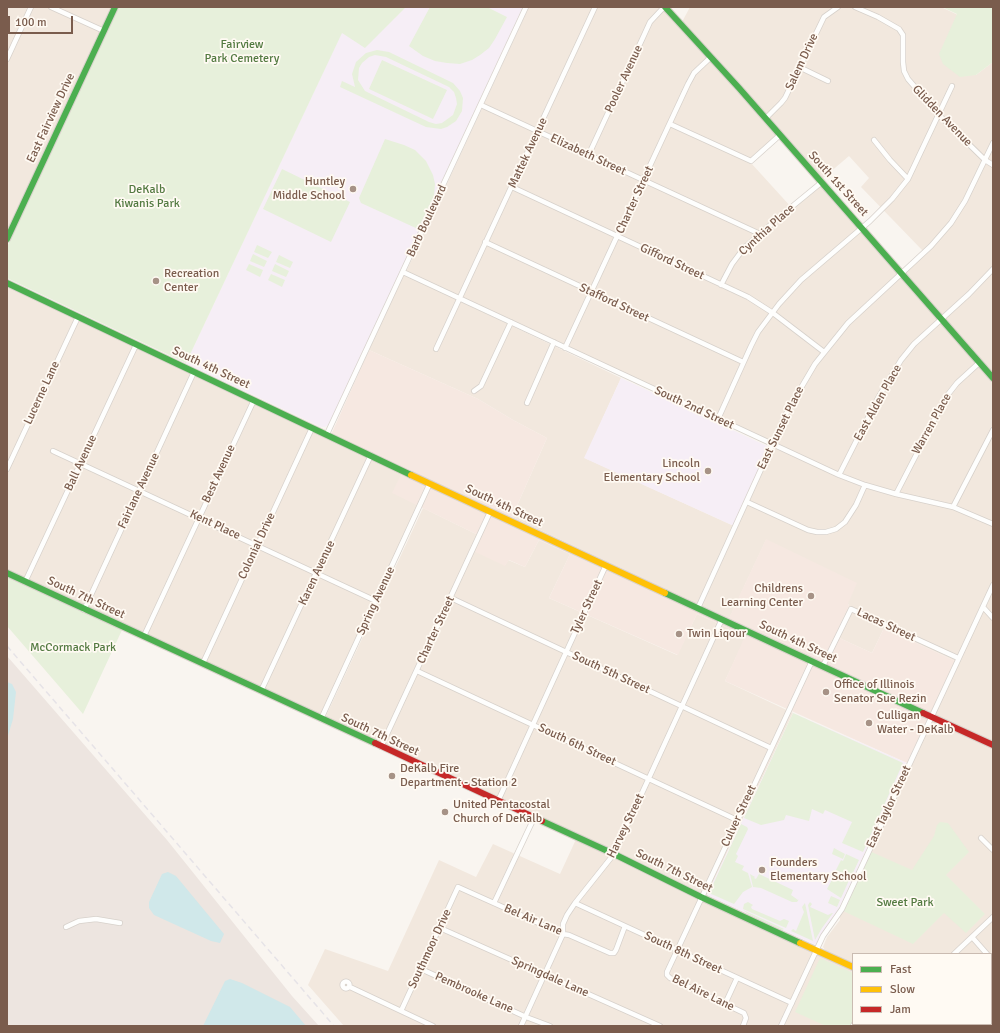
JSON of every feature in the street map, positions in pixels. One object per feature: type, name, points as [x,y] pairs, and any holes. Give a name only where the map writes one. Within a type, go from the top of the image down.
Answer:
[{"type":"street","points":[[7,59],[31,7]]},
{"type":"street","points":[[51,7],[104,31]]},
{"type":"street","name":"East Fairview Drive","points":[[7,239],[115,7]]},
{"type":"street","name":"Barb Boulevard","points":[[327,434],[526,7]]},
{"type":"street","name":"Mattek Avenue","points":[[436,349],[595,7]]},
{"type":"street","name":"South 1st Street","points":[[664,7],[766,118],[993,378]]},
{"type":"street","name":"Pooler Avenue","points":[[589,154],[648,28],[653,19],[664,7]]},
{"type":"street","name":"Salem Drive","points":[[766,118],[783,101],[824,17],[838,7]]},
{"type":"street","name":"Glidden Avenue","points":[[855,7],[893,25],[903,34],[903,62],[905,74],[911,84],[939,115],[985,160],[993,165]]},
{"type":"street","name":"Charter Street","points":[[565,348],[694,73],[711,57]]},
{"type":"street","points":[[799,67],[828,81]]},
{"type":"street","points":[[718,419],[758,332],[787,294],[801,280],[870,221],[892,199],[908,179],[952,86]]},
{"type":"street","name":"Elizabeth Street","points":[[481,105],[760,234]]},
{"type":"street","points":[[670,124],[751,161],[780,135]]},
{"type":"street","points":[[874,140],[908,179]]},
{"type":"street","name":"East Sunset Place","points":[[698,608],[798,391],[824,352],[848,323],[931,246],[951,223],[965,201],[993,143]]},
{"type":"street","name":"Cynthia Place","points":[[721,284],[738,256],[760,234],[822,182]]},
{"type":"street","name":"Gifford Street","points":[[512,187],[748,297],[824,352]]},
{"type":"street","name":"Stafford Street","points":[[485,242],[743,362]]},
{"type":"street","name":"East Alden Place","points":[[839,475],[878,398],[893,372],[910,349],[941,319],[991,276],[993,269]]},
{"type":"street","name":"South 2nd Street","points":[[403,272],[839,475],[865,485],[896,494],[953,507],[993,524]]},
{"type":"street","name":"South 4th Street","points":[[7,284],[490,512],[993,745]]},
{"type":"street","name":"Lucerne Lane","points":[[7,469],[78,317]]},
{"type":"street","points":[[474,391],[481,386],[511,322]]},
{"type":"street","points":[[526,403],[554,342]]},
{"type":"street","name":"Ball Avenue","points":[[25,582],[136,345]]},
{"type":"street","name":"Warren Place","points":[[896,494],[946,397],[957,383],[980,362]]},
{"type":"street","name":"Fairlane Avenue","points":[[84,610],[194,372]]},
{"type":"street","name":"Best Avenue","points":[[144,636],[254,400]]},
{"type":"street","name":"Colonial Drive","points":[[203,663],[312,428]]},
{"type":"street","points":[[953,507],[993,430]]},
{"type":"street","name":"Kent Place","points":[[53,451],[140,490],[376,601]]},
{"type":"street","name":"Karen Avenue","points":[[261,691],[371,456]]},
{"type":"street","name":"Spring Avenue","points":[[321,719],[430,483]]},
{"type":"street","points":[[747,502],[808,530],[826,532],[836,529],[845,522],[856,505],[865,485]]},
{"type":"street","name":"Charter Street","points":[[381,747],[490,512]]},
{"type":"street","name":"Tyler Street","points":[[498,800],[606,565]]},
{"type":"street","name":"South 7th Street","points":[[7,574],[498,800],[614,854],[701,897],[852,967]]},
{"type":"street","name":"East Taylor Street","points":[[781,1026],[823,936],[842,910],[993,585]]},
{"type":"street","name":"South 5th Street","points":[[451,598],[771,748]]},
{"type":"street","points":[[983,607],[993,618]]},
{"type":"street","name":"Lacas Street","points":[[824,666],[851,609],[958,658]]},
{"type":"street","name":"Harvey Street","points":[[521,1026],[563,934],[565,920],[575,903],[614,854],[722,619]]},
{"type":"street","name":"Culver Street","points":[[667,972],[812,661]]},
{"type":"street","name":"South 6th Street","points":[[417,671],[737,820]]},
{"type":"street","points":[[494,903],[534,818]]},
{"type":"street","points":[[982,838],[993,850]]},
{"type":"street","name":"Bel Air Lane","points":[[458,887],[607,952],[615,952],[625,926]]},
{"type":"street","name":"Southmoor Drive","points":[[401,1011],[458,887]]},
{"type":"street","name":"South 8th Street","points":[[575,903],[792,1004]]},
{"type":"street","points":[[955,953],[993,917]]},
{"type":"street","points":[[66,927],[79,921],[96,919],[120,923]]},
{"type":"street","name":"Springdale Lane","points":[[440,928],[660,1026]]},
{"type":"street","points":[[972,937],[986,953]]},
{"type":"street","name":"Pembrooke Lane","points":[[421,969],[526,1017],[550,1026]]},
{"type":"street","name":"Bel Aire Lane","points":[[667,972],[667,976],[670,978],[742,1012],[746,1016],[743,1026]]},
{"type":"street","points":[[725,1004],[737,978]]},
{"type":"street","points":[[350,987],[434,1026]]},
{"type":"shaded area","points":[[7,7],[113,7],[7,235]]},
{"type":"shaded area","name":"Huntley Middle School","points":[[406,7],[523,7],[329,424],[325,427],[321,427],[186,363],[342,32],[365,47]]},
{"type":"shaded area","points":[[529,7],[662,7],[780,138],[751,163],[792,208],[821,184],[899,273],[860,309],[820,354],[772,442],[406,272]]},
{"type":"shaded area","points":[[690,7],[941,7],[958,15],[976,75],[993,62],[993,375],[901,271],[923,251],[861,187],[869,178],[849,156],[822,179],[682,22]]},
{"type":"shaded area","points":[[403,274],[621,378],[585,458],[734,526],[800,392],[813,369],[847,325],[901,275],[993,380],[993,580],[955,661],[884,628],[872,653],[835,636],[849,605],[766,540],[729,619],[512,517],[547,438],[478,399],[369,350]]},
{"type":"shaded area","points":[[7,286],[402,471],[419,505],[320,717],[7,570]]},
{"type":"shaded area","points":[[369,350],[478,399],[547,438],[512,517],[729,618],[766,539],[857,583],[848,604],[849,606],[835,636],[872,653],[884,628],[955,661],[907,763],[725,681],[745,636],[697,614],[678,655],[549,598],[570,554],[539,540],[525,567],[509,560],[505,566],[471,550],[478,535],[392,493],[402,472],[330,437]]},
{"type":"shaded area","points":[[621,378],[769,447],[734,526],[584,458]]},
{"type":"shaded area","points":[[423,508],[478,535],[505,565],[508,560],[525,567],[539,540],[570,554],[549,598],[677,655],[697,614],[746,636],[725,681],[793,713],[707,895],[825,950],[823,947],[827,937],[840,920],[839,909],[907,763],[993,592],[993,1026],[949,1025],[992,1025],[992,953],[852,953],[852,1025],[943,1026],[344,1026],[308,985],[325,949],[388,971],[439,860],[476,877],[493,844],[560,874],[578,835],[325,718]]},
{"type":"shaded area","points":[[7,656],[167,840],[292,996],[319,1026],[7,1026]]},
{"type":"shaded area","points":[[793,713],[907,763],[839,909],[815,945],[707,895]]},
{"type":"green space","name":"DeKalb Kiwanis Park","points":[[119,7],[406,7],[365,48],[342,33],[186,363],[7,278],[7,247]]},
{"type":"green space","points":[[430,7],[487,7],[507,17],[489,48],[480,55],[472,60],[460,64],[447,63],[435,61],[423,56],[409,46]]},
{"type":"green space","points":[[942,7],[993,7],[993,62],[976,75],[960,77],[943,64],[939,54],[957,14]]},
{"type":"green space","points":[[377,50],[389,52],[453,83],[460,91],[463,98],[462,111],[456,121],[441,129],[426,127],[340,87],[342,81],[355,87],[352,74],[356,62],[366,53]],"holes":[[[375,55],[386,57],[449,87],[454,92],[457,104],[453,115],[442,123],[436,124],[365,91],[358,80],[359,68],[362,63],[369,57]]]},
{"type":"green space","points":[[382,60],[447,90],[433,119],[369,89]]},
{"type":"green space","points":[[385,139],[415,150],[426,161],[433,175],[435,184],[434,196],[418,229],[361,203],[359,198]]},
{"type":"green space","points":[[282,169],[350,202],[331,242],[263,209]]},
{"type":"green space","points":[[257,245],[272,252],[268,258],[254,252]]},
{"type":"green space","points":[[253,254],[267,261],[264,267],[250,261]]},
{"type":"green space","points":[[279,255],[293,262],[290,268],[276,262]]},
{"type":"green space","points":[[249,264],[263,270],[260,277],[246,270]]},
{"type":"green space","points":[[275,264],[289,271],[286,277],[272,271]]},
{"type":"green space","points":[[271,274],[285,280],[282,287],[268,280]]},
{"type":"green space","name":"McCormack Park","points":[[7,576],[122,630],[83,714],[7,626]]},
{"type":"green space","points":[[793,713],[903,763],[863,852],[842,843],[852,822],[825,810],[823,814],[812,809],[809,821],[786,815],[784,820],[761,825],[744,818]]},
{"type":"green space","name":"Sweet Park","points":[[940,822],[948,823],[969,852],[946,875],[985,914],[966,933],[944,913],[913,944],[839,909],[867,850],[912,870],[934,836],[937,825]]},
{"type":"green space","points":[[741,824],[748,829],[736,854],[738,856],[735,862],[744,866],[742,870],[748,873],[752,887],[743,892],[734,904],[709,893]]},
{"type":"green space","points":[[834,848],[845,854],[843,859],[832,854]]},
{"type":"green space","points":[[846,854],[859,860],[851,877],[836,870]]},
{"type":"green space","points":[[836,872],[850,878],[841,898],[827,889]]},
{"type":"green space","points":[[750,874],[756,879],[759,874],[793,890],[791,895],[798,900],[799,899],[797,902],[792,902],[761,888],[753,887]]},
{"type":"green space","points":[[831,896],[840,900],[837,907],[828,903]]},
{"type":"green space","points":[[748,902],[753,905],[751,907],[752,909],[780,921],[784,919],[789,921],[786,928],[743,909],[744,904]]},
{"type":"green space","points":[[810,902],[812,904],[810,907],[828,915],[833,913],[815,940],[808,905]]},
{"type":"green space","points":[[805,903],[813,941],[791,931],[793,929],[796,931],[804,912],[802,907]]},
{"type":"green space","points":[[743,910],[784,929],[782,930],[748,914]]},
{"type":"green space","points":[[820,958],[852,973],[852,1026],[826,1026],[795,1012]]},
{"type":"water","points":[[7,682],[12,684],[16,692],[13,719],[7,739]]},
{"type":"water","points":[[168,872],[176,876],[224,934],[220,943],[211,941],[154,915],[149,908],[149,902],[162,874]]},
{"type":"water","points":[[230,979],[242,983],[290,1007],[306,1026],[203,1026],[225,981]]},
{"type":"railway","points":[[7,646],[334,1026]]},
{"type":"traffic: fast","points":[[7,239],[115,7]]},
{"type":"traffic: fast","points":[[665,7],[739,88],[993,378]]},
{"type":"traffic: fast","points":[[7,283],[411,475]]},
{"type":"traffic: fast","points":[[7,573],[375,743]]},
{"type":"traffic: fast","points":[[665,593],[923,713]]},
{"type":"traffic: fast","points":[[542,821],[800,943]]},
{"type":"traffic: slow","points":[[411,475],[665,593]]},
{"type":"traffic: slow","points":[[800,943],[852,967]]},
{"type":"traffic: jam","points":[[923,713],[993,745]]},
{"type":"traffic: jam","points":[[375,743],[542,821]]},
{"type":"place","name":"Huntley Middle School","points":[[353,189]]},
{"type":"place","name":"Recreation Center","points":[[156,281]]},
{"type":"place","name":"Lincoln Elementary School","points":[[708,471]]},
{"type":"place","name":"Childrens Learning Center","points":[[811,596]]},
{"type":"place","name":"Twin Liqour","points":[[679,634]]},
{"type":"place","name":"Office of Illinois Senator Sue Rezin","points":[[826,692]]},
{"type":"place","name":"Culligan Water - DeKalb","points":[[869,723]]},
{"type":"place","name":"DeKalb Fire Department - Station 2","points":[[392,776]]},
{"type":"place","name":"United Pentacostal Church of DeKalb","points":[[445,812]]},
{"type":"place","name":"Founders Elementary School","points":[[762,870]]},
{"type":"park label","name":"Fairview Park Cemetery","points":[[242,52]]}]
